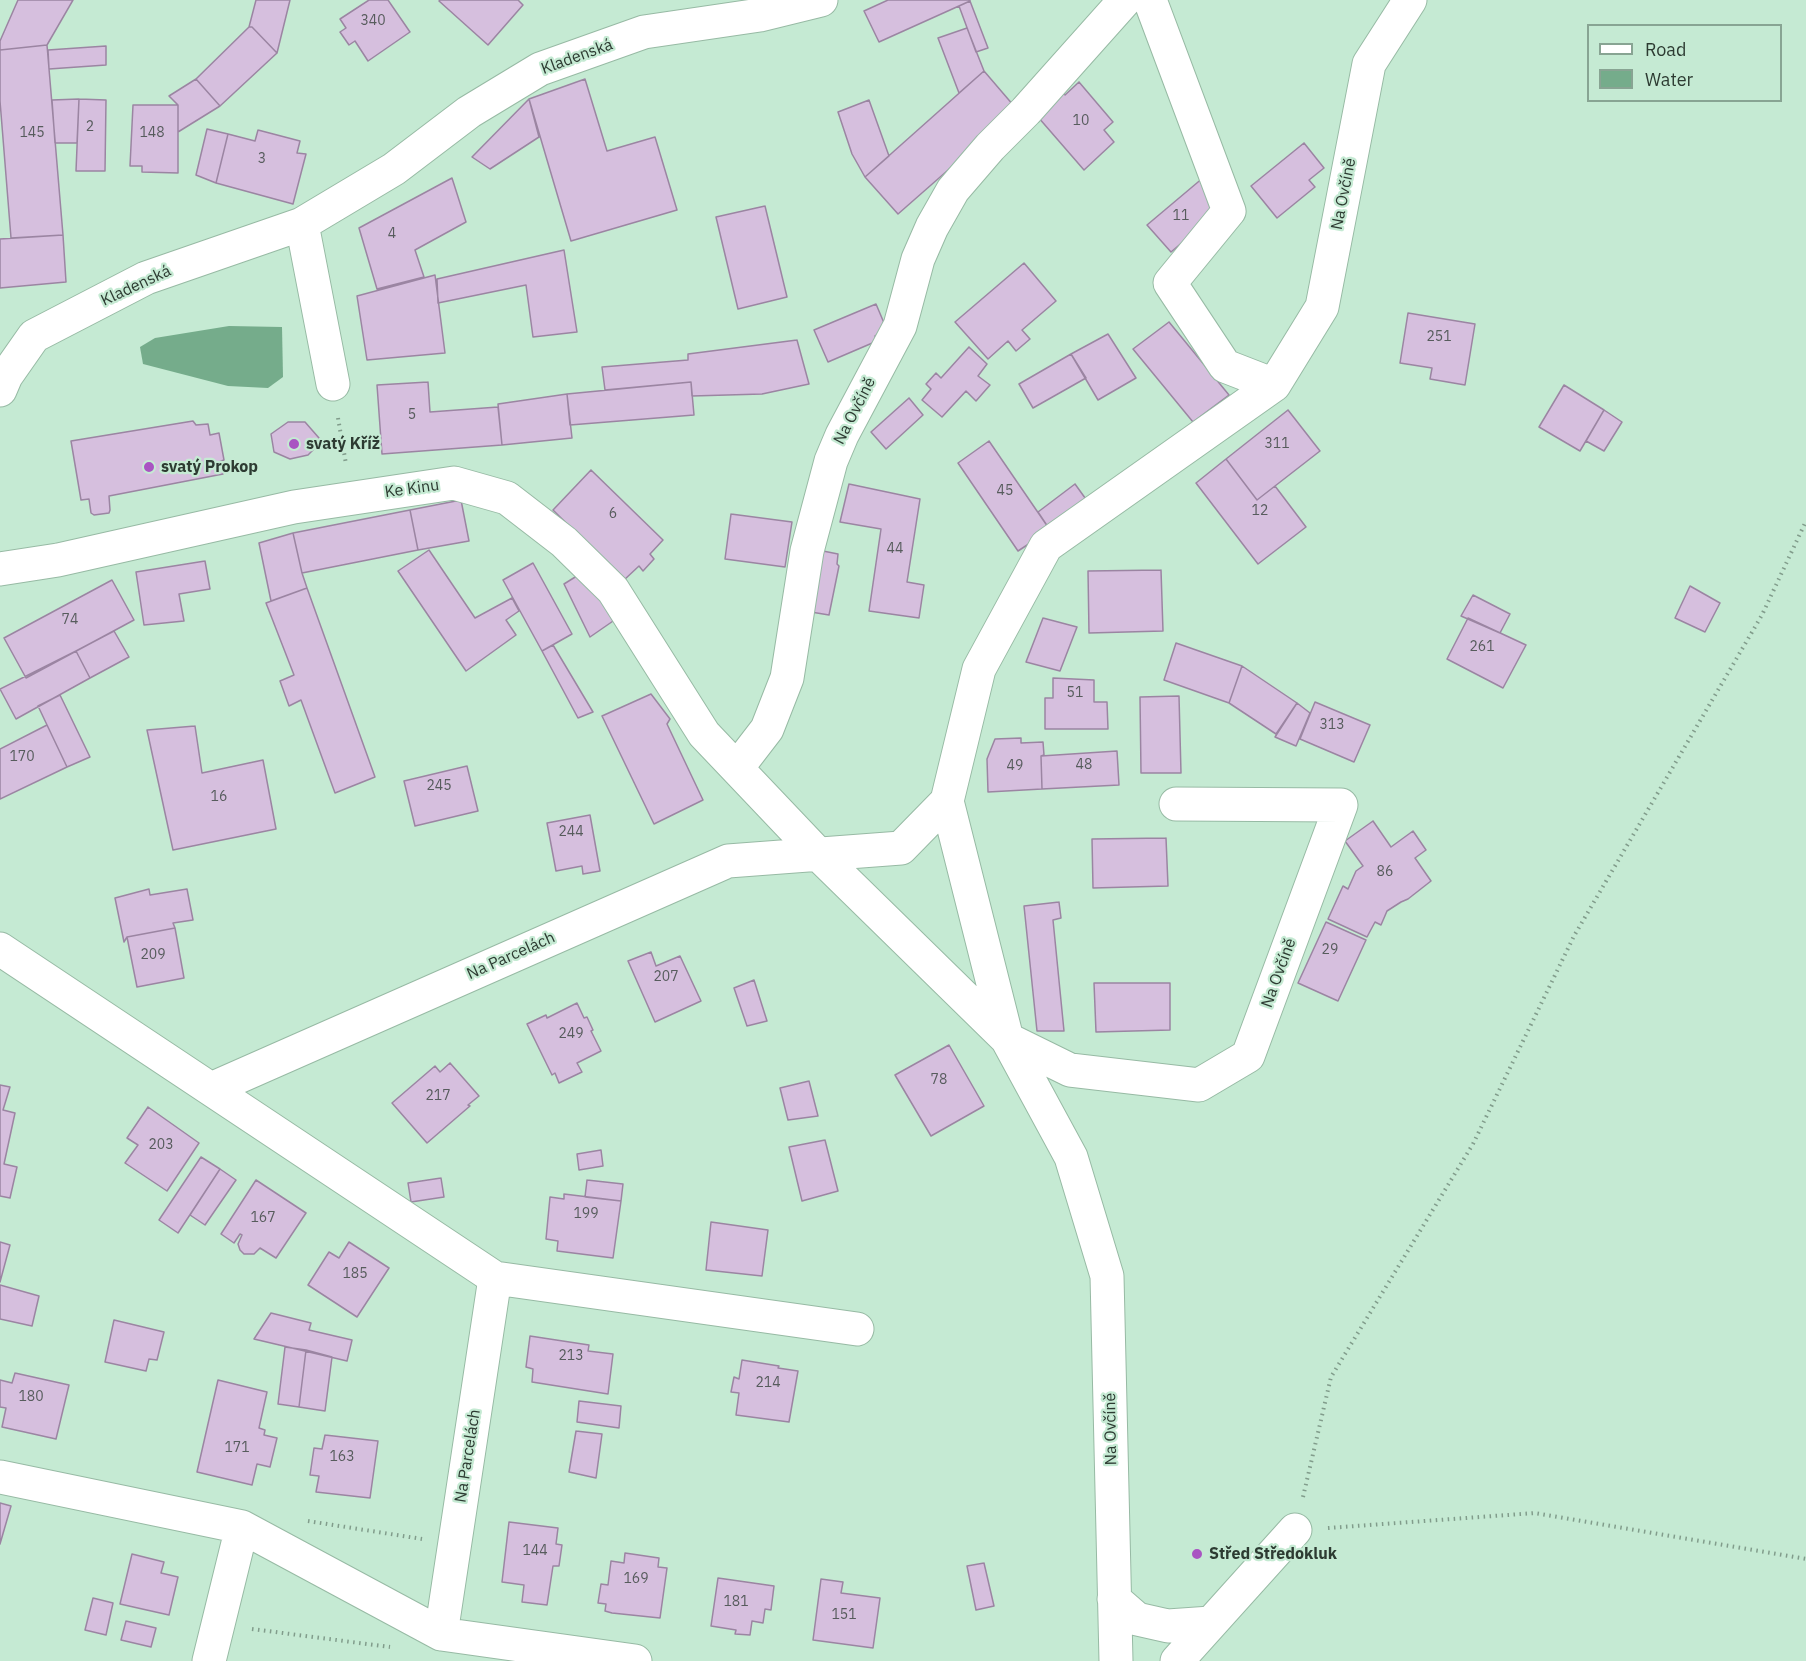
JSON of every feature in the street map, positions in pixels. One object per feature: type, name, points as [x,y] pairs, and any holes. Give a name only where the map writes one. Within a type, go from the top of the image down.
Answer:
[{"type":"street","name":"Kladenská","points":[[0,390],[6,375],[34,336],[146,278],[302,224],[394,169],[469,112],[540,69],[644,32],[760,15],[821,0]]},
{"type":"street","name":"Na Ovčíně","points":[[1125,0],[1026,111],[982,156],[953,190],[932,226],[918,259],[900,326],[842,435],[831,461],[807,551],[787,678],[767,729],[737,768],[818,854],[1007,1039],[1070,1070],[1199,1085],[1248,1056],[1341,805],[1176,804]]},
{"type":"street","points":[[1150,0],[1229,211],[1170,283],[1225,366],[1274,386]]},
{"type":"street","name":"Na Ovčíně","points":[[1116,1661],[1107,1276],[1071,1157],[1007,1039],[947,801],[980,669],[1046,546],[1274,386],[1322,308],[1369,64],[1410,0]]},
{"type":"street","points":[[302,224],[333,384]]},
{"type":"street","name":"Ke Kinu","points":[[0,569],[58,560],[294,507],[453,483],[507,498],[564,542],[613,590],[704,734],[737,768]]},
{"type":"street","points":[[818,854],[901,848],[947,801]]},
{"type":"street","name":"Na Parcelách","points":[[211,1089],[728,861],[818,854]]},
{"type":"street","points":[[0,949],[495,1278],[857,1329]]},
{"type":"street","name":"Na Parcelách","points":[[441,1634],[495,1278]]},
{"type":"street","points":[[0,1477],[242,1527],[441,1634],[635,1661]]},
{"type":"street","points":[[209,1661],[242,1527]]},
{"type":"street","points":[[1177,1661],[1295,1530]]},
{"type":"street","points":[[1114,1599],[1137,1619],[1168,1626],[1211,1623]]},
{"type":"path","points":[[333,384],[351,498]]},
{"type":"path","points":[[1806,521],[1762,615],[1574,936],[1473,1144],[1331,1377],[1295,1530],[1535,1513],[1806,1559]]},
{"type":"path","points":[[297,1522],[308,1521],[455,1545]]},
{"type":"path","points":[[218,1625],[393,1648]]},
{"type":"water","points":[[229,326],[282,327],[283,377],[268,388],[228,386],[143,364],[140,347],[155,338]]},
{"type":"building","points":[[18,0],[73,0],[47,45],[0,50],[0,41]]},
{"type":"building","points":[[256,0],[290,0],[277,53],[252,27],[249,27]]},
{"type":"building","points":[[369,0],[388,0],[410,32],[368,61],[355,41],[349,45],[340,32],[346,28],[340,19]]},
{"type":"building","points":[[440,0],[518,0],[523,5],[488,45]]},
{"type":"building","points":[[888,0],[970,1],[879,42],[864,11]]},
{"type":"building","points":[[970,1],[988,48],[976,52],[959,6]]},
{"type":"building","points":[[249,27],[252,27],[277,53],[220,106],[196,79]]},
{"type":"building","points":[[967,28],[984,71],[959,93],[938,38]]},
{"type":"building","points":[[47,45],[63,235],[11,238],[0,101],[0,50]]},
{"type":"building","points":[[106,46],[106,65],[49,69],[48,50]]},
{"type":"building","points":[[984,71],[1014,106],[996,128],[898,214],[865,177]]},
{"type":"building","points":[[196,79],[220,106],[178,132],[178,105],[169,96]]},
{"type":"building","points":[[585,79],[607,151],[655,137],[677,210],[571,241],[529,99]]},
{"type":"building","points":[[1079,82],[1113,122],[1104,130],[1114,142],[1084,170],[1038,117]]},
{"type":"building","points":[[79,99],[77,143],[55,143],[52,100]]},
{"type":"building","points":[[79,99],[106,100],[105,171],[76,171]]},
{"type":"building","points":[[529,99],[539,137],[490,169],[472,157]]},
{"type":"building","points":[[869,100],[889,156],[865,177],[852,154],[838,112]]},
{"type":"building","points":[[133,105],[178,105],[178,173],[142,172],[142,166],[130,166]]},
{"type":"building","points":[[207,129],[228,134],[216,183],[196,175]]},
{"type":"building","points":[[258,130],[300,141],[297,153],[306,154],[293,204],[216,183],[228,134],[255,141]]},
{"type":"building","points":[[1304,143],[1324,168],[1309,180],[1315,187],[1277,218],[1251,186]]},
{"type":"building","points":[[1204,177],[1223,208],[1171,252],[1147,225]]},
{"type":"building","points":[[452,178],[466,222],[415,250],[424,277],[377,289],[359,228]]},
{"type":"building","points":[[765,206],[787,297],[738,309],[716,217]]},
{"type":"building","points":[[63,235],[66,282],[0,288],[0,239]]},
{"type":"building","points":[[564,250],[577,332],[533,337],[526,285],[438,303],[437,279]]},
{"type":"building","points":[[1024,263],[1056,301],[1022,330],[1030,339],[1016,351],[1008,341],[988,359],[955,322]]},
{"type":"building","points":[[435,275],[445,353],[367,360],[357,296]]},
{"type":"building","points":[[876,304],[887,330],[875,336],[877,341],[828,362],[814,330]]},
{"type":"building","points":[[1408,313],[1475,324],[1465,385],[1430,379],[1432,368],[1400,363]]},
{"type":"building","points":[[1169,322],[1229,395],[1193,422],[1133,349]]},
{"type":"building","points":[[1108,334],[1136,378],[1098,400],[1071,354]]},
{"type":"building","points":[[797,340],[809,384],[762,394],[692,396],[691,382],[605,390],[602,367],[688,360],[688,354]]},
{"type":"building","points":[[969,347],[987,364],[978,376],[990,385],[976,401],[966,391],[942,417],[922,400],[931,389],[926,384],[936,373],[941,378]]},
{"type":"building","points":[[1071,354],[1086,378],[1033,408],[1019,384]]},
{"type":"building","points":[[428,382],[430,412],[498,407],[502,445],[382,454],[377,385]]},
{"type":"building","points":[[691,382],[694,415],[570,425],[567,394]]},
{"type":"building","points":[[1564,385],[1604,410],[1580,451],[1539,427]]},
{"type":"building","points":[[567,394],[572,438],[502,445],[498,404]]},
{"type":"building","points":[[909,398],[923,415],[886,449],[871,432]]},
{"type":"building","points":[[1288,410],[1320,451],[1257,500],[1226,459]]},
{"type":"building","points":[[1604,410],[1622,422],[1604,451],[1586,441]]},
{"type":"building","name":"svatý Prokop","points":[[193,421],[196,425],[208,424],[210,435],[219,433],[224,460],[221,461],[223,474],[109,496],[109,513],[94,515],[91,513],[89,499],[81,500],[71,441]]},
{"type":"building","name":"svatý Kříž","points":[[288,422],[305,422],[319,438],[308,455],[290,459],[274,452],[271,434]]},
{"type":"building","points":[[989,441],[1050,530],[1018,551],[958,463]]},
{"type":"building","points":[[1226,459],[1257,500],[1275,486],[1306,527],[1258,564],[1196,483]]},
{"type":"building","points":[[591,470],[663,540],[650,554],[654,559],[643,571],[639,566],[624,580],[553,510]]},
{"type":"building","points":[[849,484],[920,499],[907,582],[924,585],[919,618],[869,611],[881,529],[840,522]]},
{"type":"building","points":[[1075,484],[1088,502],[1050,530],[1038,512]]},
{"type":"building","points":[[461,500],[469,541],[418,550],[410,510]]},
{"type":"building","points":[[410,510],[418,550],[302,573],[293,533]]},
{"type":"building","points":[[731,514],[792,522],[785,567],[725,559]]},
{"type":"building","points":[[293,533],[307,588],[271,601],[259,543]]},
{"type":"building","points":[[429,550],[475,618],[512,598],[519,611],[506,620],[516,635],[466,671],[398,571]]},
{"type":"building","points":[[823,551],[838,554],[837,564],[839,566],[829,615],[811,612]]},
{"type":"building","points":[[205,561],[210,589],[179,594],[184,621],[144,625],[136,572]]},
{"type":"building","points":[[533,563],[572,634],[542,651],[503,580]]},
{"type":"building","points":[[1161,570],[1163,631],[1089,633],[1088,571]]},
{"type":"building","points":[[580,574],[616,619],[590,637],[564,584]]},
{"type":"building","points":[[112,580],[134,620],[26,678],[4,638]]},
{"type":"building","points":[[1690,586],[1720,603],[1705,632],[1675,618]]},
{"type":"building","points":[[307,588],[375,777],[335,793],[301,700],[289,706],[280,681],[294,675],[266,603]]},
{"type":"building","points":[[1473,595],[1510,614],[1500,633],[1461,616]]},
{"type":"building","points":[[1043,618],[1077,627],[1060,671],[1026,662]]},
{"type":"building","points":[[1468,618],[1526,645],[1503,688],[1447,659]]},
{"type":"building","points":[[114,631],[129,657],[90,678],[76,651]]},
{"type":"building","points":[[1176,643],[1242,666],[1229,703],[1164,680]]},
{"type":"building","points":[[553,645],[593,712],[578,718],[542,651]]},
{"type":"building","points":[[76,651],[90,678],[16,719],[0,689]]},
{"type":"building","points":[[1242,666],[1297,703],[1276,734],[1229,703]]},
{"type":"building","points":[[1053,678],[1094,680],[1094,702],[1107,702],[1108,729],[1045,729],[1045,698],[1053,698]]},
{"type":"building","points":[[651,694],[670,719],[667,724],[703,800],[654,824],[602,716]]},
{"type":"building","points":[[60,695],[90,757],[67,767],[38,706]]},
{"type":"building","points":[[1179,696],[1181,773],[1141,773],[1140,697]]},
{"type":"building","points":[[1315,702],[1370,725],[1354,762],[1300,739]]},
{"type":"building","points":[[1297,703],[1310,713],[1296,746],[1275,737]]},
{"type":"building","points":[[47,725],[67,767],[0,799],[0,749]]},
{"type":"building","points":[[195,726],[202,773],[263,760],[276,829],[173,850],[147,730]]},
{"type":"building","points":[[1021,738],[1021,743],[1043,742],[1042,789],[988,792],[987,759],[995,739]]},
{"type":"building","points":[[1117,751],[1119,785],[1042,789],[1041,756]]},
{"type":"building","points":[[467,766],[478,811],[415,826],[404,781]]},
{"type":"building","points":[[590,815],[600,871],[583,874],[582,866],[556,871],[547,823]]},
{"type":"building","points":[[1373,821],[1391,847],[1413,831],[1426,850],[1415,858],[1431,881],[1408,899],[1387,911],[1381,925],[1375,922],[1367,937],[1328,919],[1343,886],[1348,889],[1356,871],[1363,866],[1345,841]]},
{"type":"building","points":[[1166,838],[1168,886],[1093,888],[1092,839]]},
{"type":"building","points":[[149,889],[150,895],[187,889],[193,920],[173,923],[175,928],[127,937],[124,942],[115,898]]},
{"type":"building","points":[[1059,902],[1061,918],[1053,920],[1064,1031],[1037,1031],[1024,906]]},
{"type":"building","points":[[1326,922],[1366,940],[1338,1001],[1298,983]]},
{"type":"building","points":[[175,928],[184,978],[137,987],[127,937]]},
{"type":"building","points":[[651,952],[656,966],[680,956],[701,1001],[655,1022],[628,961]]},
{"type":"building","points":[[754,980],[767,1021],[747,1026],[734,988]]},
{"type":"building","points":[[1094,983],[1170,983],[1170,1030],[1096,1032]]},
{"type":"building","points":[[577,1003],[584,1018],[587,1017],[601,1051],[577,1063],[582,1072],[559,1083],[555,1073],[552,1075],[527,1024],[546,1015],[547,1018]]},
{"type":"building","points":[[949,1045],[984,1106],[931,1136],[895,1075]]},
{"type":"building","points":[[450,1063],[479,1096],[427,1143],[392,1103],[435,1066],[440,1072]]},
{"type":"building","points":[[809,1081],[818,1116],[788,1120],[780,1088]]},
{"type":"building","points":[[0,1085],[10,1087],[3,1110],[15,1113],[4,1164],[17,1167],[10,1198],[0,1196]]},
{"type":"building","points":[[148,1107],[199,1143],[167,1191],[125,1163],[138,1145],[127,1138]]},
{"type":"building","points":[[825,1140],[838,1191],[802,1201],[789,1147]]},
{"type":"building","points":[[601,1150],[603,1166],[579,1170],[577,1154]]},
{"type":"building","points":[[201,1157],[220,1169],[178,1233],[159,1220]]},
{"type":"building","points":[[220,1169],[236,1180],[205,1225],[190,1215]]},
{"type":"building","points":[[441,1178],[444,1197],[411,1202],[408,1183]]},
{"type":"building","points":[[256,1180],[306,1213],[276,1258],[260,1248],[254,1254],[244,1254],[238,1244],[242,1235],[240,1234],[234,1243],[221,1234]]},
{"type":"building","points":[[587,1180],[623,1184],[621,1201],[585,1197]]},
{"type":"building","points":[[564,1194],[621,1201],[613,1258],[557,1251],[558,1241],[546,1239],[550,1197],[564,1199]]},
{"type":"building","points":[[711,1222],[768,1230],[762,1276],[706,1270]]},
{"type":"building","points":[[0,1242],[10,1245],[0,1282]]},
{"type":"building","points":[[349,1242],[389,1268],[357,1317],[308,1285],[329,1252],[339,1258]]},
{"type":"building","points":[[0,1285],[39,1296],[32,1326],[0,1319]]},
{"type":"building","points":[[271,1313],[311,1323],[309,1330],[352,1340],[347,1361],[254,1339]]},
{"type":"building","points":[[114,1320],[164,1332],[157,1360],[149,1359],[146,1371],[105,1362]]},
{"type":"building","points":[[530,1336],[589,1345],[588,1351],[613,1354],[608,1394],[532,1382],[533,1369],[526,1367]]},
{"type":"building","points":[[285,1347],[306,1350],[299,1407],[278,1404]]},
{"type":"building","points":[[306,1350],[332,1357],[325,1411],[299,1407]]},
{"type":"building","points":[[742,1360],[798,1371],[789,1422],[736,1415],[739,1393],[731,1392],[734,1377],[739,1379]]},
{"type":"building","points":[[15,1373],[69,1385],[56,1439],[2,1427],[6,1408],[0,1407],[0,1380],[12,1383]]},
{"type":"building","points":[[218,1380],[267,1392],[259,1428],[265,1430],[264,1435],[277,1438],[270,1467],[257,1464],[252,1485],[197,1472]]},
{"type":"building","points":[[579,1401],[621,1406],[619,1428],[577,1422]]},
{"type":"building","points":[[576,1431],[602,1434],[596,1478],[569,1472]]},
{"type":"building","points":[[325,1435],[378,1441],[370,1498],[316,1492],[319,1476],[310,1475],[314,1448],[322,1449]]},
{"type":"building","points":[[0,1503],[11,1506],[0,1544]]},
{"type":"building","points":[[509,1522],[558,1528],[556,1544],[562,1545],[559,1566],[553,1566],[547,1605],[522,1602],[524,1585],[502,1582]]},
{"type":"building","points":[[625,1553],[659,1558],[658,1567],[667,1568],[660,1618],[612,1613],[605,1611],[606,1604],[598,1603],[601,1584],[608,1585],[611,1561],[624,1563]]},
{"type":"building","points":[[132,1554],[164,1562],[161,1573],[178,1577],[169,1615],[120,1604]]},
{"type":"building","points":[[984,1563],[994,1606],[976,1610],[967,1566]]},
{"type":"building","points":[[718,1578],[774,1586],[771,1610],[765,1609],[763,1623],[752,1621],[750,1635],[735,1634],[736,1630],[711,1626]]},
{"type":"building","points":[[821,1579],[843,1582],[841,1593],[880,1598],[873,1648],[813,1640]]},
{"type":"building","points":[[93,1598],[113,1603],[106,1635],[85,1630]]},
{"type":"building","points":[[126,1621],[156,1628],[151,1647],[121,1640]]},
{"type":"place","name":"svatý Kříž","points":[[294,444]]},
{"type":"place","name":"svatý Prokop","points":[[149,467]]},
{"type":"place","name":"Střed Středokluk","points":[[1197,1554]]}]
